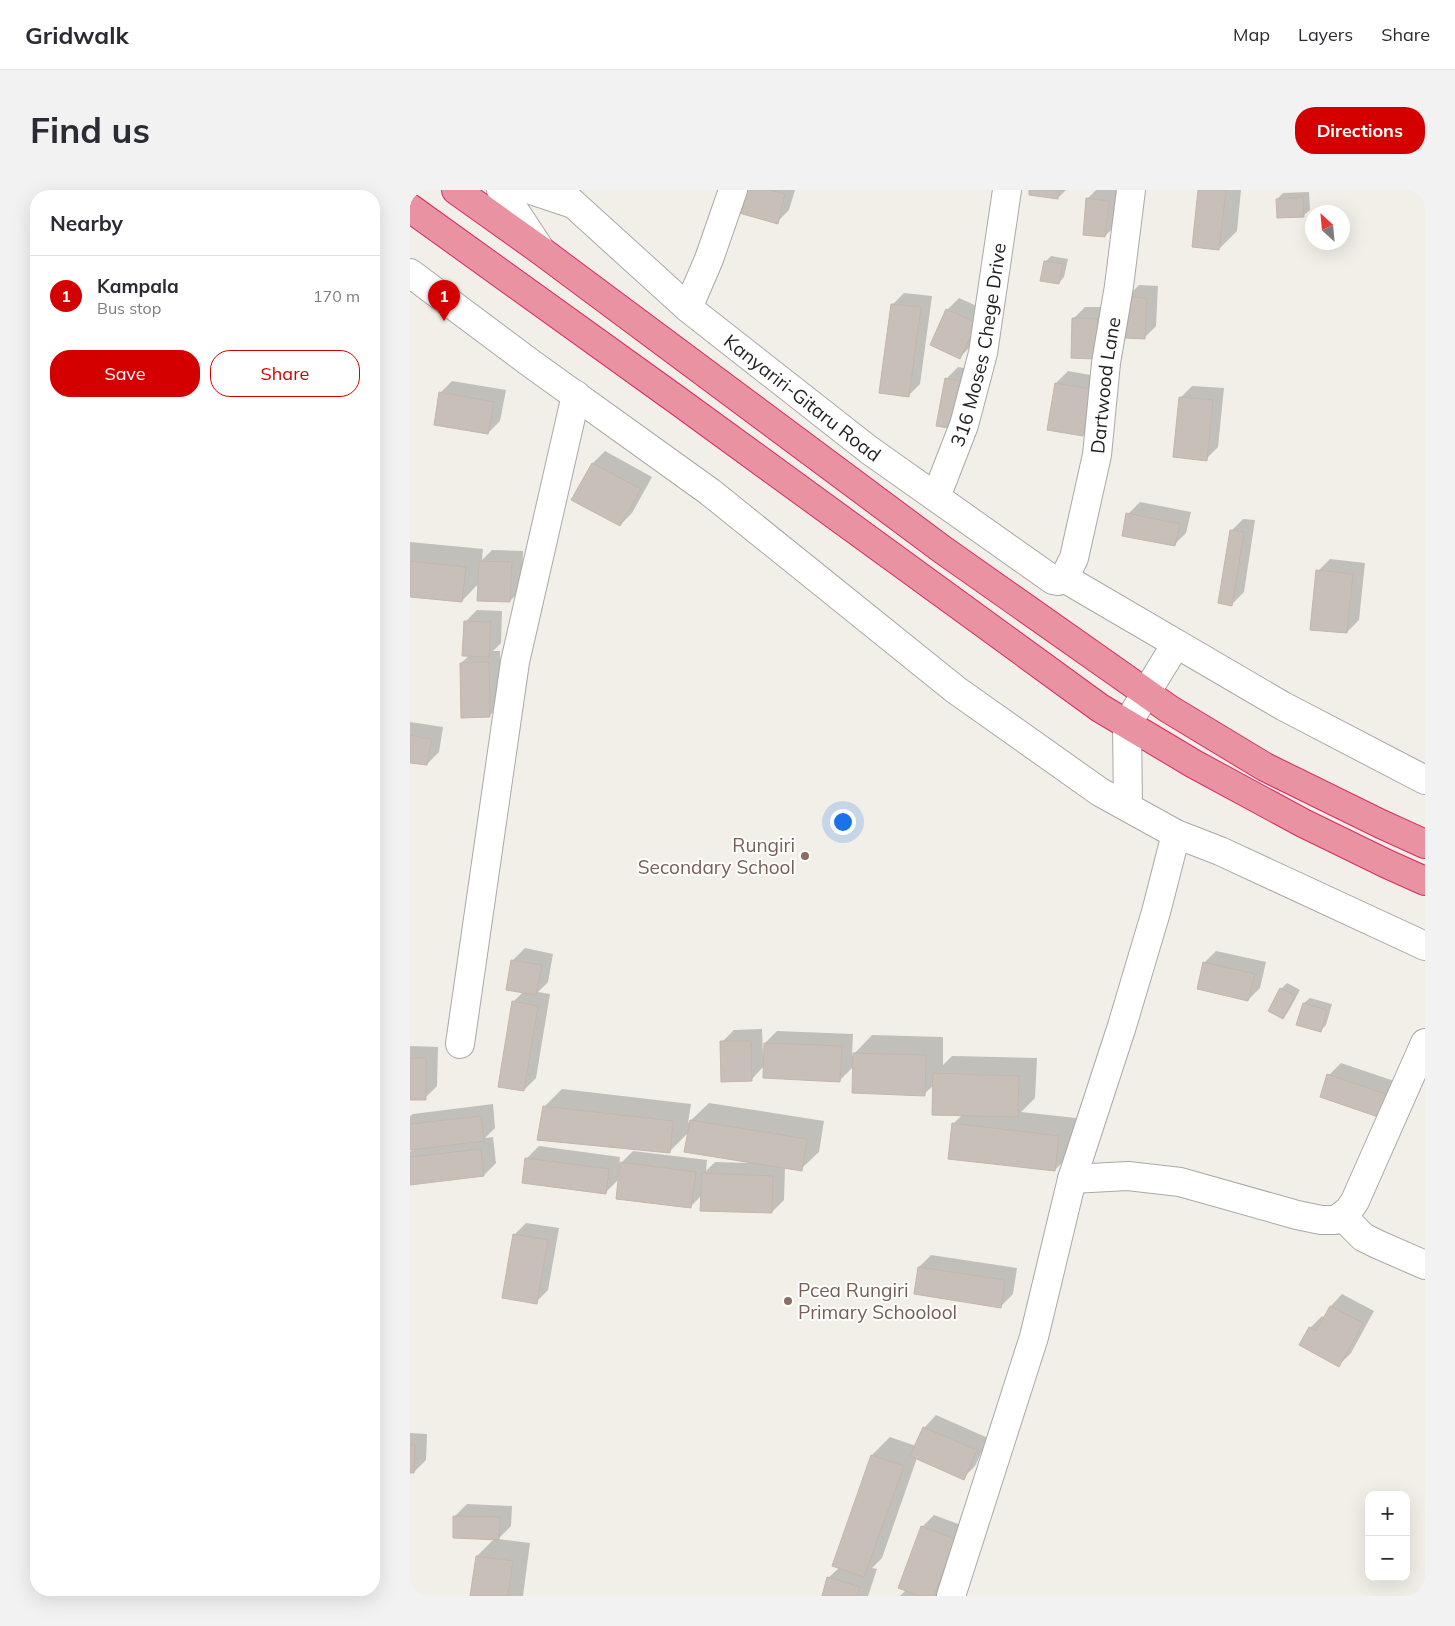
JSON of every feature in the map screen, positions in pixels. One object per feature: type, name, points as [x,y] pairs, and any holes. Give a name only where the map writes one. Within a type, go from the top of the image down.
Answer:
[{"type":"highway","points":[[456,190],[540,250],[943,550],[1168,709],[1265,767],[1425,844]]},
{"type":"highway","points":[[410,208],[1092,703],[1194,764],[1303,823],[1425,881]]},
{"type":"street","points":[[501,190],[540,250]]},
{"type":"street","points":[[532,190],[566,197]]},
{"type":"street","points":[[688,308],[709,259],[733,190]]},
{"type":"street","name":"316 Moses Chege Drive","points":[[936,497],[964,425],[983,353],[1007,190]]},
{"type":"street","name":"Dartwood Lane","points":[[1064,578],[1074,558],[1097,455],[1106,363],[1119,286],[1131,190]]},
{"type":"street","name":"Kanyariri-Gitaru Road","points":[[566,197],[688,308],[869,450],[1053,580],[1058,581],[1064,578],[1283,706],[1425,780]]},
{"type":"street","points":[[410,273],[710,492],[956,690],[1100,792],[1176,834],[1220,852],[1425,946]]},
{"type":"street","points":[[460,1044],[515,662],[576,395]]},
{"type":"street","points":[[1128,807],[1127,724],[1176,644]]},
{"type":"street","points":[[951,1596],[1034,1337],[1072,1180],[1122,1026],[1156,912],[1176,834]]},
{"type":"street","points":[[1072,1180],[1128,1176],[1180,1182],[1296,1216],[1335,1220],[1349,1210],[1355,1201],[1425,1043]]},
{"type":"street","points":[[1342,1216],[1363,1237],[1425,1265]]},
{"type":"building","points":[[745,190],[770,190],[785,194],[778,224],[739,213]]},
{"type":"building","points":[[1029,190],[1059,190],[1058,199],[1029,195]]},
{"type":"building","points":[[1198,190],[1226,190],[1219,250],[1192,247]]},
{"type":"building","points":[[1303,197],[1304,217],[1277,218],[1276,199]]},
{"type":"building","points":[[1086,198],[1109,201],[1105,237],[1083,235]]},
{"type":"building","points":[[1044,261],[1063,264],[1059,284],[1040,281]]},
{"type":"building","points":[[1126,296],[1147,298],[1145,339],[1124,338]]},
{"type":"building","points":[[891,304],[921,307],[909,397],[879,393]]},
{"type":"building","points":[[946,309],[977,323],[960,359],[930,345]]},
{"type":"building","points":[[1072,318],[1098,319],[1096,359],[1071,358]]},
{"type":"building","points":[[945,378],[963,382],[954,429],[936,426]]},
{"type":"building","points":[[1055,383],[1091,389],[1083,436],[1047,430]]},
{"type":"building","points":[[439,392],[494,402],[488,434],[434,425]]},
{"type":"building","points":[[1179,397],[1213,400],[1207,461],[1173,457]]},
{"type":"building","points":[[592,463],[641,489],[620,526],[571,500]]},
{"type":"building","points":[[1126,513],[1180,524],[1175,546],[1122,536]]},
{"type":"building","points":[[1230,530],[1244,532],[1232,606],[1218,603]]},
{"type":"building","points":[[410,561],[466,567],[462,602],[410,597]]},
{"type":"building","points":[[479,561],[512,562],[510,602],[477,601]]},
{"type":"building","points":[[1316,570],[1353,574],[1347,633],[1310,630]]},
{"type":"building","points":[[464,621],[491,622],[489,657],[462,656]]},
{"type":"building","points":[[489,662],[490,717],[461,718],[460,663]]},
{"type":"building","points":[[410,735],[432,739],[427,765],[410,763]]},
{"type":"building","points":[[511,960],[542,965],[536,995],[506,990]]},
{"type":"building","points":[[1203,962],[1255,974],[1248,1001],[1197,989]]},
{"type":"building","points":[[1280,988],[1295,996],[1283,1019],[1268,1011]]},
{"type":"building","points":[[512,1001],[538,1006],[524,1091],[498,1087]]},
{"type":"building","points":[[1303,1003],[1327,1010],[1321,1032],[1296,1025]]},
{"type":"building","points":[[720,1041],[751,1041],[752,1081],[721,1082]]},
{"type":"building","points":[[764,1043],[842,1046],[840,1082],[763,1078]]},
{"type":"building","points":[[853,1053],[926,1055],[925,1096],[852,1093]]},
{"type":"building","points":[[410,1058],[426,1058],[426,1100],[410,1100]]},
{"type":"building","points":[[933,1073],[1019,1076],[1018,1117],[932,1115]]},
{"type":"building","points":[[1327,1074],[1389,1095],[1381,1118],[1320,1097]]},
{"type":"building","points":[[543,1106],[673,1121],[670,1153],[537,1140]]},
{"type":"building","points":[[481,1116],[484,1141],[410,1150],[410,1124]]},
{"type":"building","points":[[690,1120],[807,1139],[802,1171],[684,1152]]},
{"type":"building","points":[[952,1123],[1059,1136],[1055,1171],[948,1159]]},
{"type":"building","points":[[481,1149],[484,1176],[410,1185],[410,1157]]},
{"type":"building","points":[[525,1158],[609,1169],[606,1194],[522,1183]]},
{"type":"building","points":[[620,1162],[696,1172],[691,1208],[616,1199]]},
{"type":"building","points":[[702,1173],[773,1176],[772,1213],[700,1211]]},
{"type":"building","points":[[513,1234],[548,1240],[537,1304],[502,1298]]},
{"type":"building","points":[[918,1267],[1005,1280],[1001,1308],[914,1294]]},
{"type":"building","points":[[1330,1306],[1363,1323],[1339,1367],[1299,1345],[1309,1327],[1316,1331]]},
{"type":"building","points":[[923,1427],[977,1450],[964,1480],[910,1456]]},
{"type":"building","points":[[410,1445],[415,1445],[414,1473],[410,1473]]},
{"type":"building","points":[[871,1455],[904,1466],[864,1577],[832,1566]]},
{"type":"building","points":[[453,1516],[500,1517],[499,1540],[453,1538]]},
{"type":"building","points":[[921,1526],[955,1539],[934,1596],[919,1596],[898,1588]]},
{"type":"building","points":[[476,1556],[513,1561],[508,1596],[470,1596]]},
{"type":"building","points":[[827,1577],[860,1587],[857,1596],[822,1596]]},
{"type":"place","name":"Kampala","points":[[444,321]]},
{"type":"place","name":"Rungiri Secondary School","points":[[805,856]]},
{"type":"place","name":"Pcea Rungiri Primary Schoolool","points":[[788,1301]]}]
